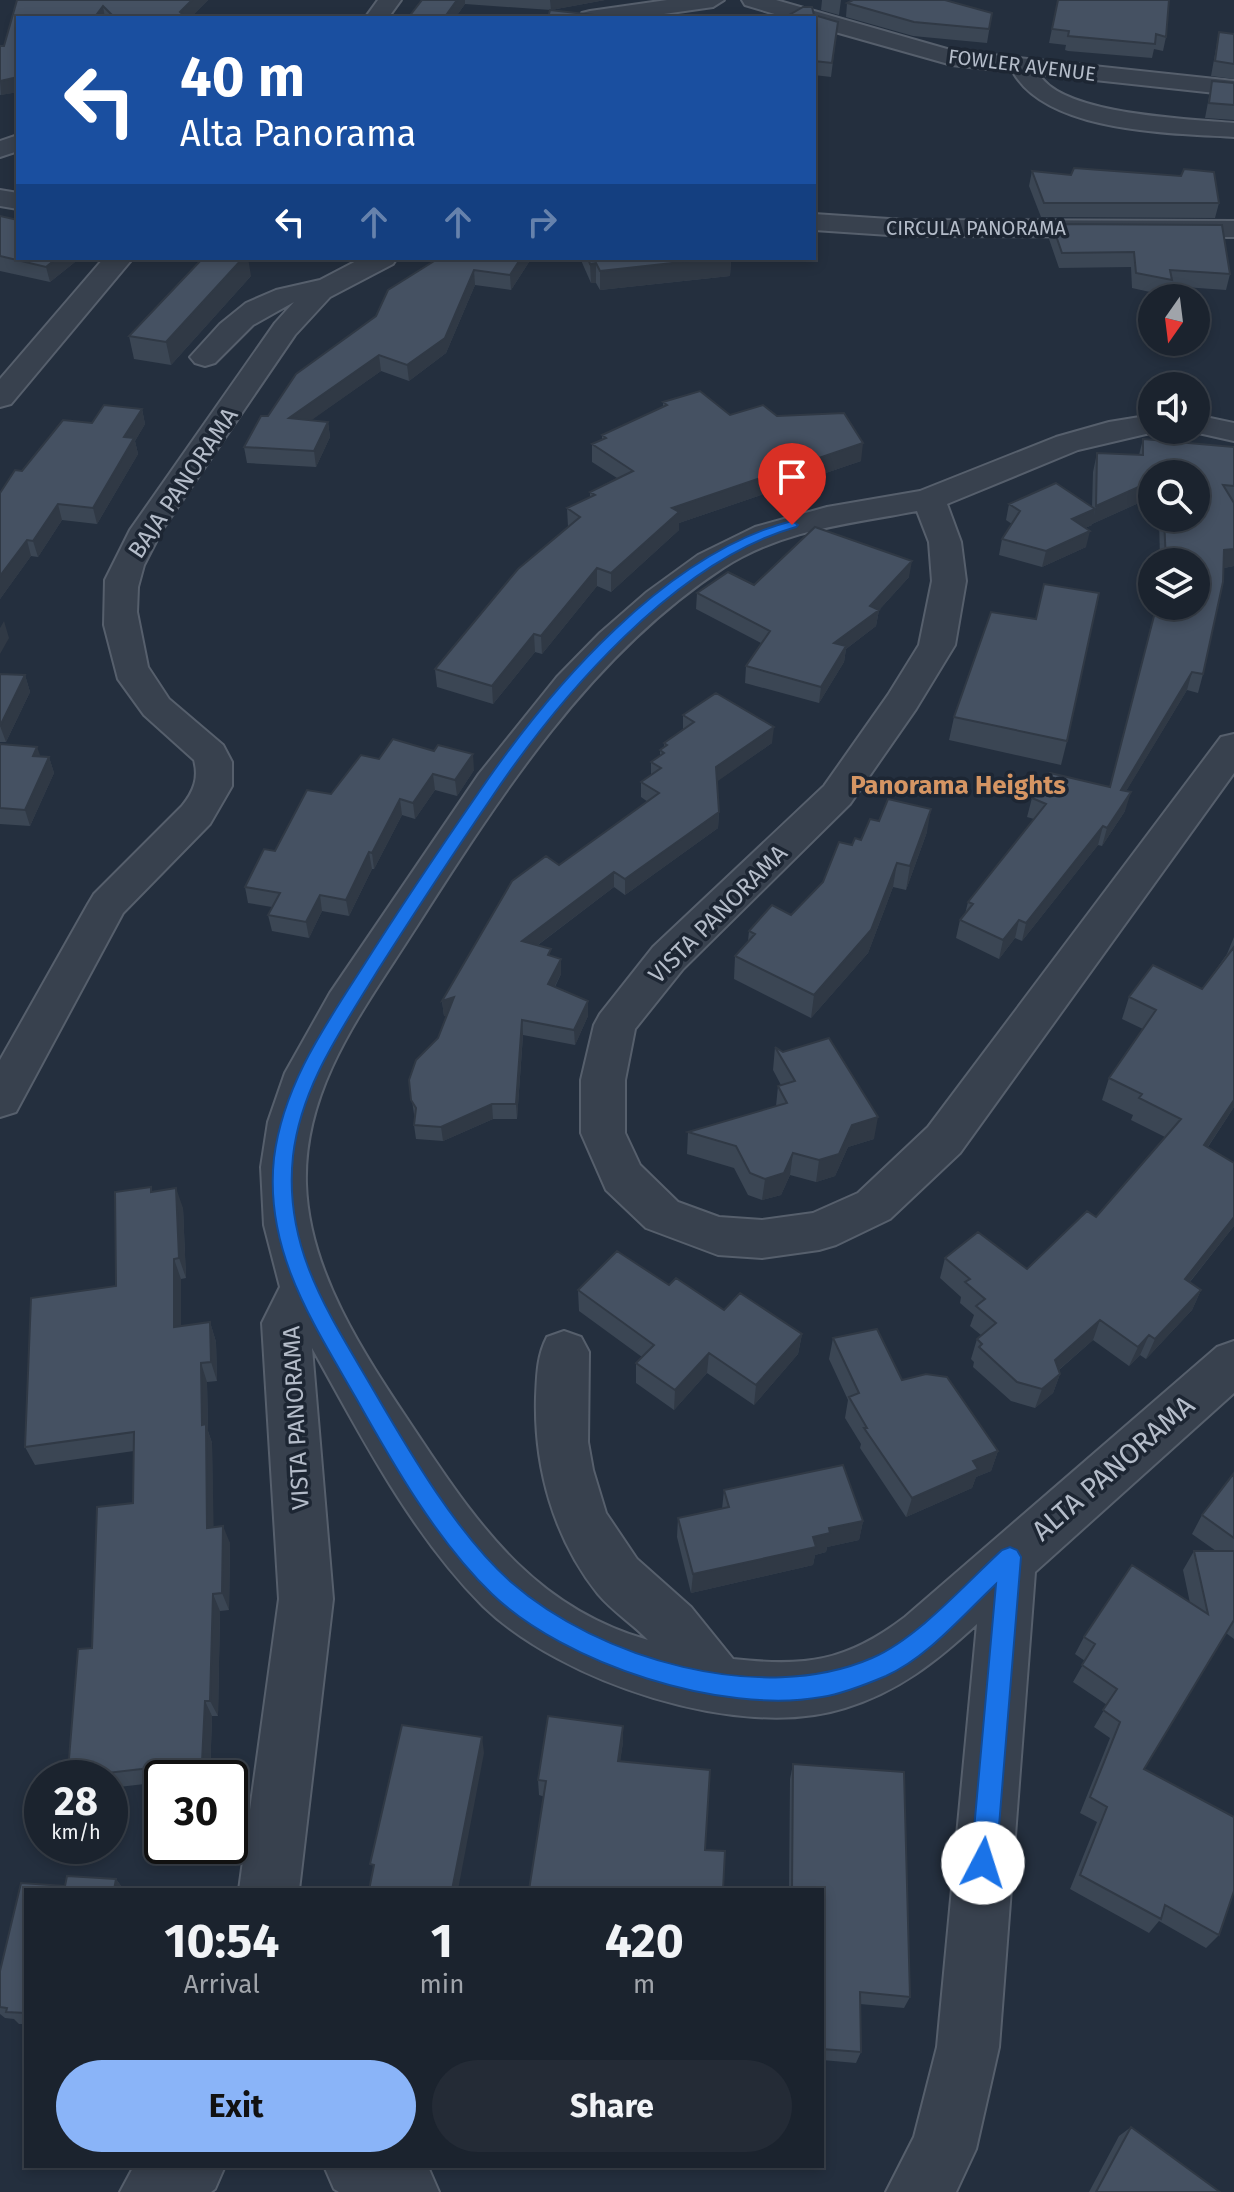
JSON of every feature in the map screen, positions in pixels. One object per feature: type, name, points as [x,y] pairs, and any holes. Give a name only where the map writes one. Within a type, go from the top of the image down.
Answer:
[{"type":"street","points":[[378,16],[390,0]]},
{"type":"street","points":[[604,16],[713,0]]},
{"type":"street","name":"FOWLER AVENUE","points":[[753,0],[806,16]]},
{"type":"street","name":"FOWLER AVENUE","points":[[816,19],[952,58],[1234,88]]},
{"type":"street","points":[[1022,66],[1025,79],[1035,88],[1078,108],[1152,123],[1234,130]]},
{"type":"street","name":"CIRCULA PANORAMA","points":[[816,222],[904,228],[1234,229]]},
{"type":"street","points":[[0,398],[117,260]]},
{"type":"street","name":"BAJA PANORAMA","points":[[0,1100],[108,904],[208,802],[217,767],[210,754],[141,688],[129,658],[120,611],[121,584],[146,530],[285,329],[325,288],[379,260]]},
{"type":"street","points":[[205,357],[246,316],[277,297],[325,288]]},
{"type":"street","points":[[304,1288],[284,1222],[282,1188],[290,1120],[302,1086],[328,1032],[518,746],[623,627],[711,562],[764,532],[819,517],[929,499],[1060,446],[1138,426]]},
{"type":"street","points":[[1210,427],[1234,432]]},
{"type":"street","name":"VISTA PANORAMA","points":[[929,499],[945,542],[949,581],[937,645],[903,701],[837,795],[668,958],[615,1025],[603,1080],[603,1133],[622,1177],[662,1215],[718,1236],[762,1239],[819,1231],[874,1206],[944,1140],[1234,746]]},
{"type":"street","name":"VISTA PANORAMA","points":[[269,1888],[306,1599],[286,1323],[304,1288]]},
{"type":"street","name":"ALTA PANORAMA","points":[[304,1288],[396,1449],[463,1545],[500,1586],[534,1614],[619,1659],[718,1684],[767,1690],[809,1688],[852,1678],[883,1666],[924,1636],[1234,1362]]},
{"type":"street","points":[[564,1352],[559,1402],[563,1457],[578,1511],[619,1578],[664,1618],[718,1684]]},
{"type":"street","points":[[919,2192],[944,2149],[968,2047],[1010,1557]]},
{"type":"street","points":[[153,2192],[189,2168]]},
{"type":"street","points":[[361,2168],[406,2192]]},
{"type":"building","points":[[17,0],[192,0],[180,12],[185,16],[113,16],[103,6],[96,16],[16,16],[16,77],[0,81],[0,46],[4,46]]},
{"type":"building","points":[[422,0],[457,0],[445,16],[410,16]]},
{"type":"building","points":[[853,0],[945,0],[992,13],[989,29],[914,22],[847,3]]},
{"type":"building","points":[[1058,0],[1169,0],[1166,37],[1156,34],[1155,44],[1068,36],[1069,31],[1052,29]]},
{"type":"building","points":[[803,7],[812,7],[814,15],[838,22],[832,63],[816,61],[816,16],[787,16]]},
{"type":"building","points":[[550,10],[602,16],[548,16]]},
{"type":"building","points":[[1219,32],[1234,34],[1234,64],[1215,61]]},
{"type":"building","points":[[1212,81],[1234,83],[1234,105],[1209,103]]},
{"type":"building","points":[[1074,168],[1181,176],[1184,169],[1214,172],[1219,203],[1044,203],[1032,171],[1071,175]]},
{"type":"building","points":[[0,216],[16,220],[16,260],[0,256]]},
{"type":"building","points":[[1052,224],[1222,225],[1230,274],[1170,270],[1172,280],[1136,273],[1134,252],[1062,253]]},
{"type":"building","points":[[17,260],[55,260],[46,267]]},
{"type":"building","points":[[201,260],[241,260],[166,342],[129,336]]},
{"type":"building","points":[[436,260],[520,260],[510,275],[474,270],[445,338],[407,365],[379,355],[289,418],[328,422],[314,451],[244,447],[261,416],[268,416],[296,374],[376,316],[388,290]]},
{"type":"building","points":[[589,260],[700,260],[600,271],[596,263],[590,264]]},
{"type":"building","points":[[700,391],[730,415],[763,405],[777,416],[844,413],[863,443],[672,508],[679,512],[611,573],[597,568],[541,636],[534,634],[492,686],[435,669],[518,569],[580,517],[567,508],[595,495],[590,492],[633,471],[592,444],[606,438],[602,435],[667,405],[663,402]]},
{"type":"building","points":[[104,405],[142,409],[124,437],[134,438],[93,508],[58,504],[33,541],[27,540],[0,576],[0,493],[15,470],[22,471],[63,420],[92,423]]},
{"type":"building","points":[[1143,444],[1234,447],[1234,486],[1223,485],[1234,503],[1234,549],[1224,550],[1223,582],[1203,674],[1192,672],[1121,790],[1131,792],[1107,828],[1103,826],[1026,923],[1019,920],[1003,940],[960,920],[973,904],[968,902],[1046,804],[1032,798],[1050,773],[1110,787],[1153,620],[1210,620],[1210,548],[1165,548],[1165,532],[1210,532],[1210,460],[1138,460],[1138,487],[1096,506],[1097,453],[1143,455]]},
{"type":"building","points":[[1056,483],[1095,509],[1072,519],[1090,531],[1046,551],[1002,539],[1020,511],[1009,504]]},
{"type":"building","points":[[815,527],[912,561],[870,606],[879,610],[834,643],[846,646],[821,687],[746,666],[770,631],[697,593],[728,572],[754,585]]},
{"type":"building","points":[[1044,584],[1099,593],[1067,741],[954,717],[991,612],[1036,619]]},
{"type":"building","points":[[0,674],[25,675],[0,726]]},
{"type":"building","points":[[716,693],[774,727],[716,767],[719,812],[625,879],[614,872],[522,941],[551,949],[548,955],[561,959],[548,984],[588,1001],[574,1030],[522,1020],[516,1104],[492,1104],[441,1127],[414,1125],[416,1108],[411,1100],[409,1080],[416,1060],[438,1038],[454,997],[442,1001],[512,881],[546,856],[559,865],[659,793],[641,782],[661,768],[651,762],[664,753],[660,750],[667,745],[664,743],[694,722],[683,715]]},
{"type":"building","points":[[393,739],[434,751],[438,745],[473,754],[455,780],[433,774],[413,803],[400,799],[346,900],[320,895],[306,922],[268,915],[280,893],[245,887],[264,849],[275,851],[307,790],[331,794],[361,755],[379,759]]},
{"type":"building","points":[[0,744],[37,747],[33,756],[49,757],[25,810],[0,808]]},
{"type":"building","points":[[888,799],[931,809],[910,866],[897,863],[871,930],[814,995],[735,956],[755,934],[749,931],[772,905],[791,915],[823,882],[839,842],[852,845],[855,838],[861,840],[870,819],[879,821]]},
{"type":"building","points":[[1234,947],[1234,1100],[1204,1145],[1234,1163],[1234,1217],[1185,1279],[1201,1290],[1155,1339],[1149,1335],[1138,1347],[1100,1320],[1055,1360],[1060,1374],[1042,1389],[1017,1382],[979,1347],[982,1344],[977,1339],[996,1323],[976,1306],[985,1299],[965,1282],[970,1279],[945,1258],[978,1232],[1027,1269],[1087,1211],[1096,1217],[1181,1119],[1139,1098],[1142,1094],[1109,1078],[1156,1010],[1129,997],[1153,965],[1202,989]]},
{"type":"building","points":[[829,1038],[878,1117],[852,1125],[839,1154],[819,1160],[793,1153],[784,1173],[765,1179],[750,1173],[736,1146],[688,1132],[787,1103],[778,1086],[795,1081],[775,1047],[783,1052]]},
{"type":"building","points":[[151,1187],[151,1192],[176,1188],[179,1258],[174,1259],[174,1327],[210,1322],[211,1362],[201,1363],[202,1425],[206,1424],[207,1528],[223,1526],[222,1593],[213,1594],[210,1701],[205,1701],[202,1760],[144,1760],[144,1769],[128,1771],[128,1760],[69,1760],[78,1649],[92,1648],[97,1507],[133,1503],[134,1432],[25,1447],[31,1298],[116,1286],[115,1192]]},
{"type":"building","points":[[617,1251],[669,1285],[676,1278],[724,1310],[740,1293],[802,1334],[756,1385],[709,1353],[675,1390],[636,1363],[654,1345],[578,1290]]},
{"type":"building","points":[[877,1329],[902,1380],[926,1374],[947,1377],[998,1451],[973,1461],[978,1469],[912,1498],[864,1428],[867,1428],[849,1397],[859,1393],[833,1338]]},
{"type":"building","points":[[843,1465],[863,1521],[829,1528],[830,1533],[813,1537],[816,1547],[693,1574],[678,1518],[729,1507],[724,1490]]},
{"type":"building","points":[[1234,1473],[1234,1538],[1202,1515]]},
{"type":"building","points":[[1194,1551],[1234,1551],[1234,1620],[1144,1769],[1234,1817],[1234,1891],[1219,1935],[1165,1905],[1161,1919],[1080,1875],[1107,1807],[1090,1797],[1120,1722],[1103,1710],[1117,1689],[1082,1665],[1095,1644],[1084,1637],[1132,1565],[1208,1614]]},
{"type":"building","points":[[548,1716],[623,1726],[618,1761],[710,1770],[705,1850],[725,1851],[723,1888],[529,1888],[546,1781],[538,1780]]},
{"type":"building","points":[[402,1725],[482,1737],[452,1888],[369,1888],[374,1865],[370,1864]]},
{"type":"building","points":[[793,1764],[904,1772],[910,1997],[860,1992],[861,2052],[824,2049],[824,1888],[792,1888]]},
{"type":"building","points":[[67,1876],[116,1879],[114,1888],[24,1888],[24,2013],[6,2012],[7,2008],[0,2007],[0,1971],[21,1883],[65,1886]]},
{"type":"building","points":[[1131,2127],[1220,2192],[1096,2192]]},
{"type":"district","name":"Panorama Heights","points":[[958,785]]},
{"type":"route","points":[[792,525],[764,532],[711,562],[623,627],[518,746],[416,896],[314,1058],[290,1120],[282,1188],[284,1222],[304,1288],[396,1449],[463,1545],[481,1568],[534,1614],[619,1659],[685,1678],[727,1686],[767,1690],[824,1686],[883,1666],[924,1636],[1010,1557],[983,1863]]}]
